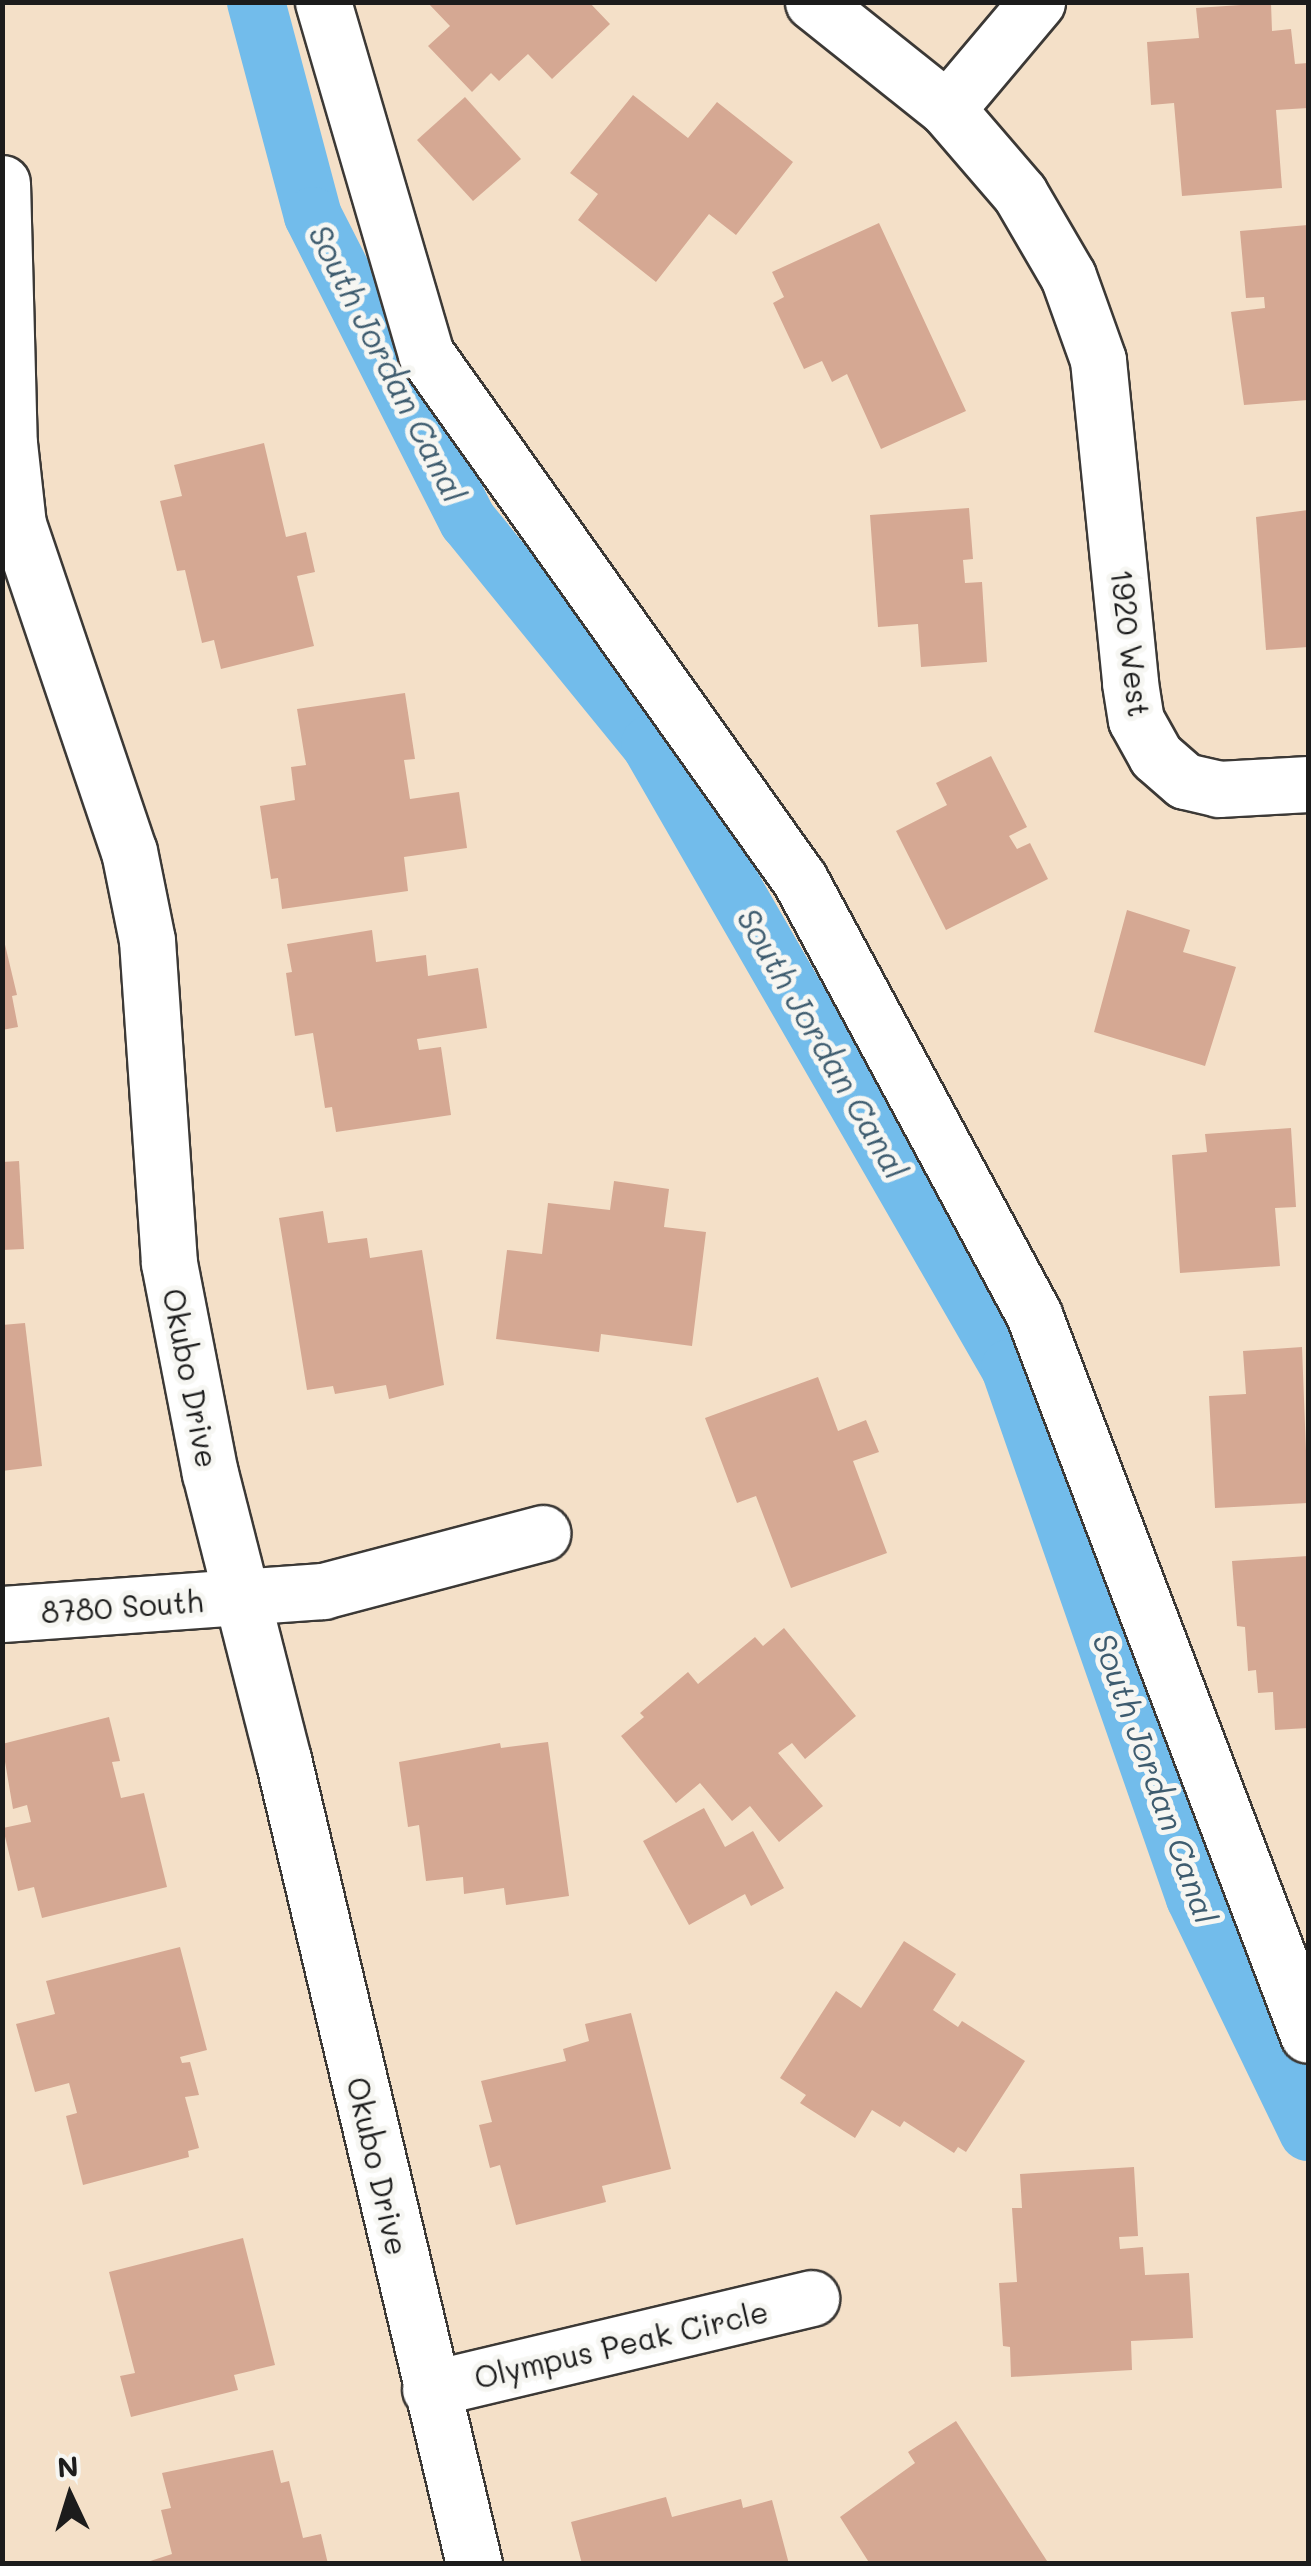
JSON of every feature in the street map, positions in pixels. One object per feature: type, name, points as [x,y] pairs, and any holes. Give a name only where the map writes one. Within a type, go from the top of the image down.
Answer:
[{"type":"street","points":[[323,2],[426,354],[800,880],[1034,1315],[1308,2035]]},
{"type":"street","name":"1920 West","points":[[814,2],[946,109],[1020,194],[1068,276],[1098,360],[1136,720],[1156,756],[1185,781],[1220,789],[1308,784]]},
{"type":"street","points":[[946,109],[1037,2]]},
{"type":"street","name":"Okubo Drive","points":[[2,182],[9,443],[18,524],[129,851],[147,940],[169,1262],[210,1473],[474,2564]]},
{"type":"street","name":"8780 South","points":[[2,1614],[323,1591],[542,1533]]},
{"type":"street","name":"Olympus Peak Circle","points":[[430,2389],[811,2298]]},
{"type":"building","points":[[427,2],[589,2],[610,24],[552,79],[528,54],[499,81],[491,73],[472,92],[428,46],[450,26]]},
{"type":"building","points":[[1271,3],[1272,31],[1291,29],[1295,64],[1308,63],[1308,108],[1276,110],[1282,188],[1182,196],[1174,103],[1151,105],[1147,42],[1199,38],[1196,8]]},
{"type":"building","points":[[633,95],[688,138],[717,102],[793,162],[736,235],[709,214],[656,282],[578,220],[598,194],[570,173]]},
{"type":"building","points":[[465,97],[521,159],[473,201],[417,140]]},
{"type":"building","points":[[879,223],[966,411],[881,449],[847,374],[832,382],[822,361],[804,369],[773,303],[784,297],[772,272]]},
{"type":"building","points":[[1308,225],[1308,400],[1244,405],[1231,312],[1265,308],[1264,297],[1246,298],[1240,231]]},
{"type":"building","points":[[264,443],[286,537],[306,532],[315,572],[297,576],[314,646],[221,669],[214,640],[202,643],[185,570],[177,571],[160,501],[182,496],[174,465]]},
{"type":"building","points":[[969,508],[973,559],[963,560],[965,583],[982,582],[987,662],[921,667],[918,624],[878,627],[870,515]]},
{"type":"building","points":[[1308,510],[1308,647],[1266,650],[1256,517]]},
{"type":"building","points":[[405,693],[415,759],[404,760],[410,799],[459,792],[467,848],[404,857],[408,891],[282,909],[278,878],[271,879],[260,806],[295,800],[291,767],[306,765],[297,709]]},
{"type":"building","points":[[991,756],[1027,827],[1009,836],[1017,849],[1030,843],[1048,879],[946,930],[896,831],[947,805],[936,783]]},
{"type":"building","points":[[1127,910],[1190,930],[1183,952],[1236,967],[1205,1066],[1094,1032]]},
{"type":"building","points":[[372,930],[376,962],[426,955],[428,976],[478,968],[487,1028],[417,1039],[419,1050],[441,1047],[451,1115],[336,1132],[332,1107],[325,1108],[313,1033],[295,1036],[286,973],[292,972],[287,944]]},
{"type":"building","points":[[2,932],[17,995],[12,996],[18,1027],[2,1030]]},
{"type":"building","points":[[1291,1128],[1296,1207],[1275,1208],[1280,1266],[1180,1273],[1172,1155],[1207,1152],[1205,1134]]},
{"type":"building","points":[[19,1161],[24,1249],[2,1250],[2,1162]]},
{"type":"building","points":[[614,1181],[669,1189],[664,1227],[706,1232],[692,1346],[601,1334],[599,1352],[496,1339],[507,1250],[542,1254],[548,1203],[610,1210]]},
{"type":"building","points":[[323,1211],[328,1243],[367,1238],[370,1258],[422,1250],[444,1385],[389,1399],[386,1385],[335,1394],[333,1386],[307,1390],[279,1218]]},
{"type":"building","points":[[25,1323],[42,1466],[2,1471],[2,1325]]},
{"type":"building","points":[[1302,1347],[1308,1503],[1215,1508],[1209,1396],[1246,1394],[1243,1351]]},
{"type":"building","points":[[818,1377],[838,1431],[866,1420],[879,1452],[853,1461],[887,1553],[791,1588],[756,1496],[737,1503],[705,1418]]},
{"type":"building","points":[[1308,1556],[1308,1728],[1275,1730],[1273,1692],[1258,1693],[1256,1670],[1248,1671],[1245,1627],[1237,1626],[1232,1561]]},
{"type":"building","points":[[784,1628],[856,1716],[805,1759],[792,1743],[778,1753],[823,1806],[779,1842],[750,1806],[732,1821],[700,1783],[676,1803],[621,1736],[644,1717],[640,1713],[688,1672],[698,1684],[755,1637],[763,1646]]},
{"type":"building","points":[[109,1717],[120,1761],[112,1762],[121,1798],[144,1793],[167,1887],[42,1918],[34,1887],[18,1891],[3,1828],[31,1822],[27,1805],[13,1809],[2,1744]]},
{"type":"building","points":[[548,1742],[569,1896],[506,1905],[504,1888],[464,1894],[463,1877],[426,1881],[419,1825],[408,1827],[399,1762],[500,1743],[501,1748]]},
{"type":"building","points":[[704,1808],[725,1847],[753,1831],[784,1888],[751,1906],[745,1894],[689,1925],[643,1841]]},
{"type":"building","points":[[904,1941],[956,1974],[933,2010],[958,2027],[962,2021],[1025,2061],[966,2152],[958,2147],[954,2153],[904,2121],[900,2127],[872,2110],[855,2138],[800,2103],[806,2095],[780,2078],[836,1991],[861,2008]]},
{"type":"building","points":[[180,1947],[207,2050],[180,2057],[182,2063],[190,2062],[199,2095],[185,2097],[199,2148],[188,2151],[189,2157],[83,2185],[66,2116],[77,2113],[69,2083],[35,2092],[16,2024],[55,2014],[46,1981]]},
{"type":"building","points":[[631,2013],[671,2169],[602,2186],[606,2202],[516,2225],[500,2165],[490,2168],[479,2125],[492,2122],[481,2081],[566,2061],[563,2049],[589,2041],[585,2024]]},
{"type":"building","points":[[1134,2167],[1138,2236],[1119,2237],[1120,2249],[1143,2247],[1145,2275],[1189,2273],[1193,2338],[1131,2341],[1132,2370],[1011,2377],[1010,2347],[1003,2346],[999,2283],[1017,2282],[1012,2208],[1022,2208],[1020,2174]]},
{"type":"building","points":[[243,2238],[275,2365],[234,2375],[238,2390],[131,2417],[120,2376],[135,2373],[109,2272]]},
{"type":"building","points":[[956,2421],[1049,2564],[870,2564],[840,2517],[915,2463],[908,2452]]},
{"type":"building","points":[[273,2450],[281,2483],[289,2481],[303,2538],[321,2534],[328,2564],[141,2564],[172,2554],[161,2510],[171,2508],[162,2473]]},
{"type":"building","points":[[666,2497],[672,2517],[741,2499],[743,2508],[772,2500],[789,2564],[582,2564],[571,2522]]},
{"type":"waterway","name":"South Jordan Canal","points":[[256,2],[313,216],[468,521],[650,744],[1010,1368],[1195,1898],[1308,2132]]}]
